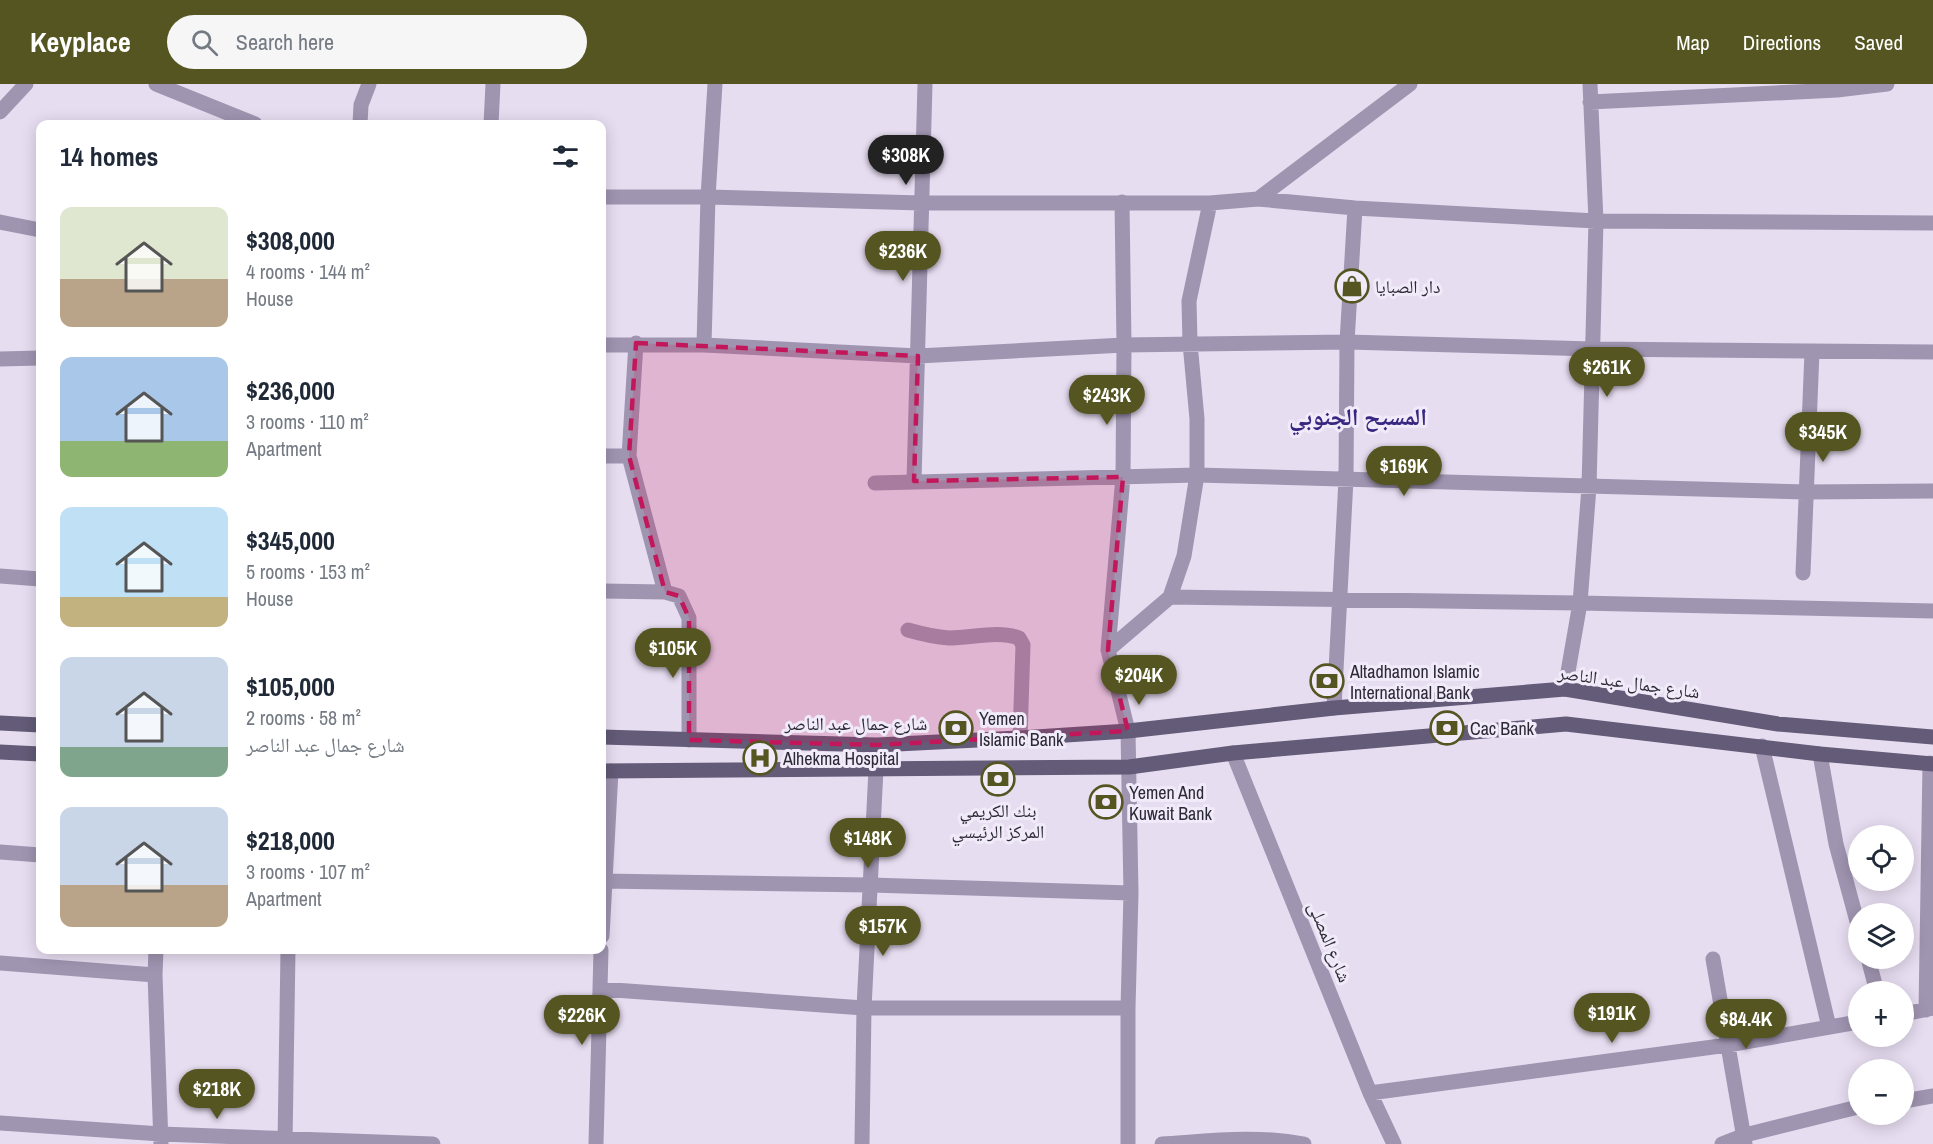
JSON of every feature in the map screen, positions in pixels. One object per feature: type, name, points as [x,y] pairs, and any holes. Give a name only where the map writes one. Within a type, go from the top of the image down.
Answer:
[{"type":"main road","name":"شارع جمال عبد الناصر","points":[[606,737],[877,745],[1020,738],[1128,731],[1334,708],[1565,689],[1778,724],[1933,737]]},
{"type":"main road","points":[[0,723],[36,725]]},
{"type":"main road","points":[[606,771],[1129,767],[1233,753],[1566,724],[1820,754],[1931,763]]},
{"type":"main road","points":[[0,752],[36,754]]},
{"type":"street","points":[[0,112],[27,84]]},
{"type":"street","points":[[156,84],[245,120]]},
{"type":"street","points":[[360,120],[361,105],[369,84]]},
{"type":"street","points":[[491,120],[493,84]]},
{"type":"street","points":[[704,345],[708,197],[715,84]]},
{"type":"street","points":[[914,481],[925,84]]},
{"type":"street","points":[[1258,199],[1410,84]]},
{"type":"street","points":[[1565,689],[1580,603],[1589,487],[1596,221],[1590,84]]},
{"type":"street","points":[[1590,102],[1837,90],[1887,84]]},
{"type":"street","points":[[606,197],[708,197],[921,203],[1210,203],[1258,199],[1355,208],[1596,221],[1933,223]]},
{"type":"street","points":[[1122,202],[1123,477],[1108,650],[1128,731],[1131,893],[1128,1144]]},
{"type":"street","points":[[1108,650],[1170,597],[1184,556],[1197,475],[1197,419],[1190,343],[1189,301],[1210,203]]},
{"type":"street","points":[[1334,708],[1346,479],[1347,342],[1355,208]]},
{"type":"street","points":[[0,222],[36,229]]},
{"type":"street","points":[[606,345],[704,345],[918,356],[1124,345],[1347,342],[1592,349],[1933,352]]},
{"type":"street","points":[[636,344],[629,456],[665,592]]},
{"type":"street","points":[[1803,573],[1812,352]]},
{"type":"street","points":[[0,359],[36,358]]},
{"type":"street","points":[[606,456],[629,456]]},
{"type":"street","points":[[875,483],[1197,475],[1805,492],[1933,490]]},
{"type":"street","points":[[0,576],[36,579]]},
{"type":"street","points":[[606,591],[665,592],[679,596],[689,618],[689,740]]},
{"type":"street","points":[[1170,597],[1933,611]]},
{"type":"street","points":[[908,630],[927,636],[950,638],[1010,634],[1019,638],[1023,645],[1020,738]]},
{"type":"street","points":[[1762,746],[1829,1027]]},
{"type":"street","name":"شارع المصلى","points":[[1233,753],[1370,1094],[1394,1144]]},
{"type":"street","points":[[1820,754],[1836,844],[1852,903]]},
{"type":"street","points":[[1914,1012],[1929,1009],[1931,763]]},
{"type":"street","points":[[862,1144],[864,1008],[876,770]]},
{"type":"street","points":[[0,852],[36,855]]},
{"type":"street","points":[[606,881],[870,885],[1131,893]]},
{"type":"street","points":[[156,954],[161,1139]]},
{"type":"street","points":[[285,1142],[288,954]]},
{"type":"street","points":[[596,1144],[601,954]]},
{"type":"street","points":[[1713,959],[1745,1140]]},
{"type":"street","points":[[0,963],[155,975]]},
{"type":"street","points":[[600,989],[864,1008],[1128,1008]]},
{"type":"street","points":[[1370,1094],[1728,1045],[1848,1024]]},
{"type":"street","points":[[1914,1099],[1933,1096]]},
{"type":"street","points":[[1722,1144],[1745,1140],[1848,1110]]},
{"type":"street","points":[[0,1123],[161,1139],[433,1144]]},
{"type":"street","points":[[1162,1144],[1256,1139],[1274,1139],[1304,1144]]},
{"type":"highlighted area","points":[[636,343],[918,356],[914,481],[1123,477],[1108,650],[1128,731],[877,745],[689,740],[689,618],[679,596],[665,592],[629,456]]},
{"type":"place","name":"دار الصبايا","points":[[1352,286]]},
{"type":"place","name":"Altadhamon Islamic International Bank","points":[[1327,681]]},
{"type":"place","name":"Yemen Islamic Bank","points":[[956,728]]},
{"type":"place","name":"Cac Bank","points":[[1447,728]]},
{"type":"place","name":"Alhekma Hospital","points":[[760,758]]},
{"type":"place","name":"بنك الكريمي المركز الرئيسي","points":[[998,779]]},
{"type":"place","name":"Yemen And Kuwait Bank","points":[[1106,802]]},
{"type":"district","name":"المسبح الجنوبي","points":[[1358,416]]}]
